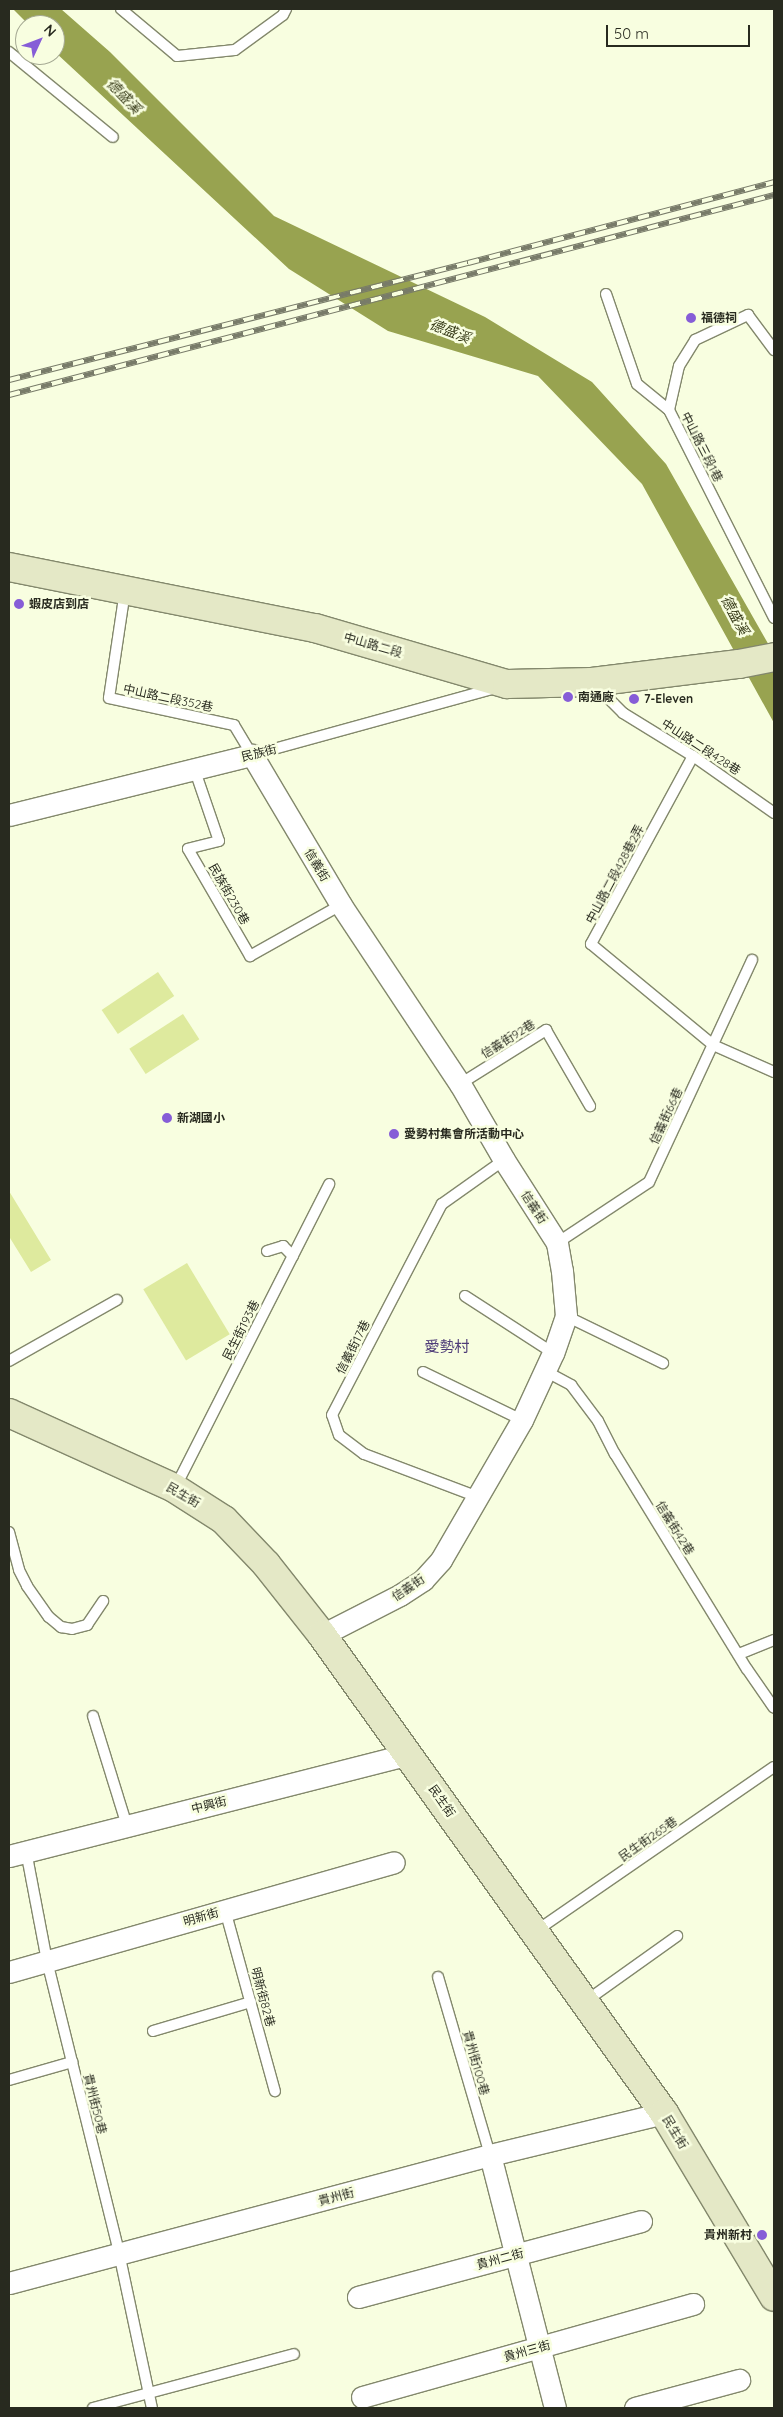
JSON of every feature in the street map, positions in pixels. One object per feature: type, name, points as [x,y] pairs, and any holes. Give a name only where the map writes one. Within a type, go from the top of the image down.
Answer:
[{"type":"street","name":"中山路二段","points":[[9,567],[315,628],[507,684],[592,682],[738,664],[774,657]]},
{"type":"street","name":"民族街","points":[[9,815],[252,755]]},
{"type":"street","name":"信義街","points":[[252,755],[341,905],[460,1084],[504,1160],[557,1243],[562,1271],[566,1316],[549,1362],[522,1420],[441,1560],[423,1580],[400,1595],[322,1635]]},
{"type":"street","name":"民生街","points":[[9,1413],[174,1488],[224,1520],[266,1564],[322,1635],[664,2113],[774,2297]]},
{"type":"street","name":"中興街","points":[[17,1853],[408,1754]]},
{"type":"street","name":"明新街","points":[[9,1972],[394,1862]]},
{"type":"street","name":"貴州街","points":[[9,2283],[490,2155],[664,2113]]},
{"type":"street","points":[[490,2155],[555,2408]]},
{"type":"street","name":"貴州二街","points":[[358,2297],[641,2221]]},
{"type":"street","name":"貴州三街","points":[[362,2397],[693,2304]]},
{"type":"street","points":[[635,2408],[739,2380]]},
{"type":"lane","points":[[121,9],[176,56],[235,50],[283,15],[286,9]]},
{"type":"lane","points":[[9,52],[113,136]]},
{"type":"lane","name":"中山路三段1巷","points":[[606,294],[637,384],[669,410],[774,618]]},
{"type":"lane","points":[[669,410],[678,366],[695,340],[748,315],[774,350]]},
{"type":"lane","name":"中山路二段352巷","points":[[125,590],[110,698],[234,725],[252,755]]},
{"type":"lane","name":"中山路二段428巷","points":[[592,682],[623,713],[693,756],[774,813]]},
{"type":"lane","name":"民族街","points":[[252,755],[507,684]]},
{"type":"lane","name":"中山路二段428巷2弄","points":[[693,756],[591,944],[713,1045]]},
{"type":"lane","name":"民族街230巷","points":[[194,768],[219,840],[188,849],[250,956],[341,905]]},
{"type":"lane","name":"信義街66巷","points":[[557,1243],[649,1182],[752,960]]},
{"type":"lane","name":"信義街92巷","points":[[460,1084],[546,1030],[590,1106]]},
{"type":"lane","points":[[713,1045],[774,1072]]},
{"type":"lane","name":"信義街17巷","points":[[478,1497],[364,1454],[339,1435],[332,1415],[442,1204],[504,1160]]},
{"type":"lane","name":"民生街193巷","points":[[174,1488],[329,1184]]},
{"type":"lane","points":[[267,1250],[283,1246],[292,1256]]},
{"type":"lane","name":"信義街42巷","points":[[466,1296],[549,1362],[571,1385],[598,1421],[615,1454],[774,1708]]},
{"type":"lane","points":[[9,1361],[117,1300]]},
{"type":"lane","points":[[566,1316],[663,1363]]},
{"type":"lane","points":[[423,1372],[522,1420]]},
{"type":"lane","points":[[9,1532],[19,1570],[27,1586],[49,1617],[61,1627],[72,1629],[87,1625],[102,1601]]},
{"type":"lane","points":[[739,1654],[774,1640]]},
{"type":"lane","points":[[93,1716],[127,1826]]},
{"type":"lane","name":"民生街265巷","points":[[535,1932],[774,1767]]},
{"type":"lane","name":"貴州街50巷","points":[[17,1853],[47,1961],[72,2062],[118,2253],[152,2408]]},
{"type":"lane","name":"明新街82巷","points":[[225,1910],[275,2091]]},
{"type":"lane","points":[[585,2002],[676,1936]]},
{"type":"lane","name":"貴州街100巷","points":[[438,1977],[490,2155]]},
{"type":"lane","points":[[153,2030],[251,2002]]},
{"type":"lane","points":[[9,2080],[72,2062]]},
{"type":"lane","points":[[93,2408],[294,2354]]},
{"type":"shaded area","points":[[158,972],[174,996],[118,1034],[102,1010]]},
{"type":"shaded area","points":[[183,1014],[199,1039],[146,1074],[129,1049]]},
{"type":"shaded area","points":[[9,1191],[51,1260],[31,1272],[10,1238],[9,1240]]},
{"type":"shaded area","points":[[187,1263],[230,1334],[186,1360],[143,1289]]},
{"type":"water","name":"德盛溪","points":[[13,9],[61,9],[110,52],[274,216],[485,317],[592,382],[666,464],[774,654],[774,723],[642,484],[538,376],[388,331],[289,269],[65,61],[65,15],[19,15]]},
{"type":"railway","points":[[9,380],[468,263],[774,182]]},
{"type":"railway","points":[[9,395],[774,195]]},
{"type":"place","name":"福德祠","points":[[691,318]]},
{"type":"place","name":"蝦皮店到店","points":[[19,604]]},
{"type":"place","name":"南通廠","points":[[568,697]]},
{"type":"place","name":"7-Eleven","points":[[634,699]]},
{"type":"place","name":"新湖國小","points":[[167,1118]]},
{"type":"place","name":"愛勢村集會所活動中心","points":[[394,1134]]},
{"type":"place","name":"貴州新村","points":[[762,2235]]},
{"type":"district","name":"愛勢村","points":[[447,1347]]}]
